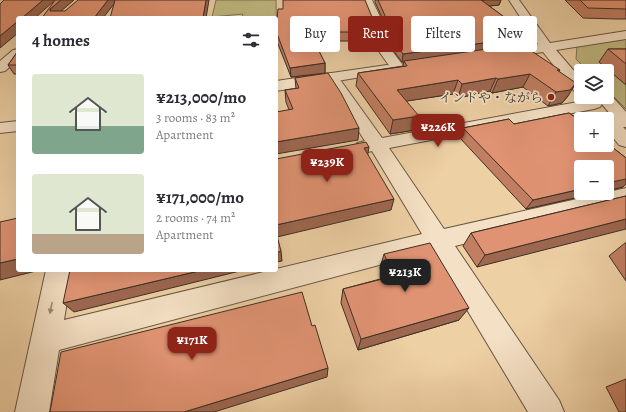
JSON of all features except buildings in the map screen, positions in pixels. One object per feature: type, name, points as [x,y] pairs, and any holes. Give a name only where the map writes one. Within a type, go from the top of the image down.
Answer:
[{"type":"street","points":[[367,0],[378,25],[380,43],[398,68]]},
{"type":"street","points":[[514,0],[552,46],[574,66]]},
{"type":"street","points":[[523,0],[574,79]]},
{"type":"street","points":[[484,56],[626,35]]},
{"type":"street","points":[[0,68],[16,55]]},
{"type":"street","points":[[278,86],[413,66]]},
{"type":"street","points":[[331,77],[377,144],[547,412]]},
{"type":"street","points":[[346,150],[574,103]]},
{"type":"street","points":[[602,104],[626,122]]},
{"type":"street","points":[[0,128],[16,126]]},
{"type":"street","points":[[614,127],[626,142]]},
{"type":"street","points":[[46,339],[438,240],[626,196]]},
{"type":"street","points":[[32,412],[59,272]]},
{"type":"shaded area","points":[[216,0],[276,0],[276,16],[242,16],[243,14],[212,16]]},
{"type":"shaded area","points":[[626,39],[626,109],[614,97],[614,64],[581,64],[576,59],[577,46]]},
{"type":"place","name":"インドや・ながら","points":[[551,97]]}]
